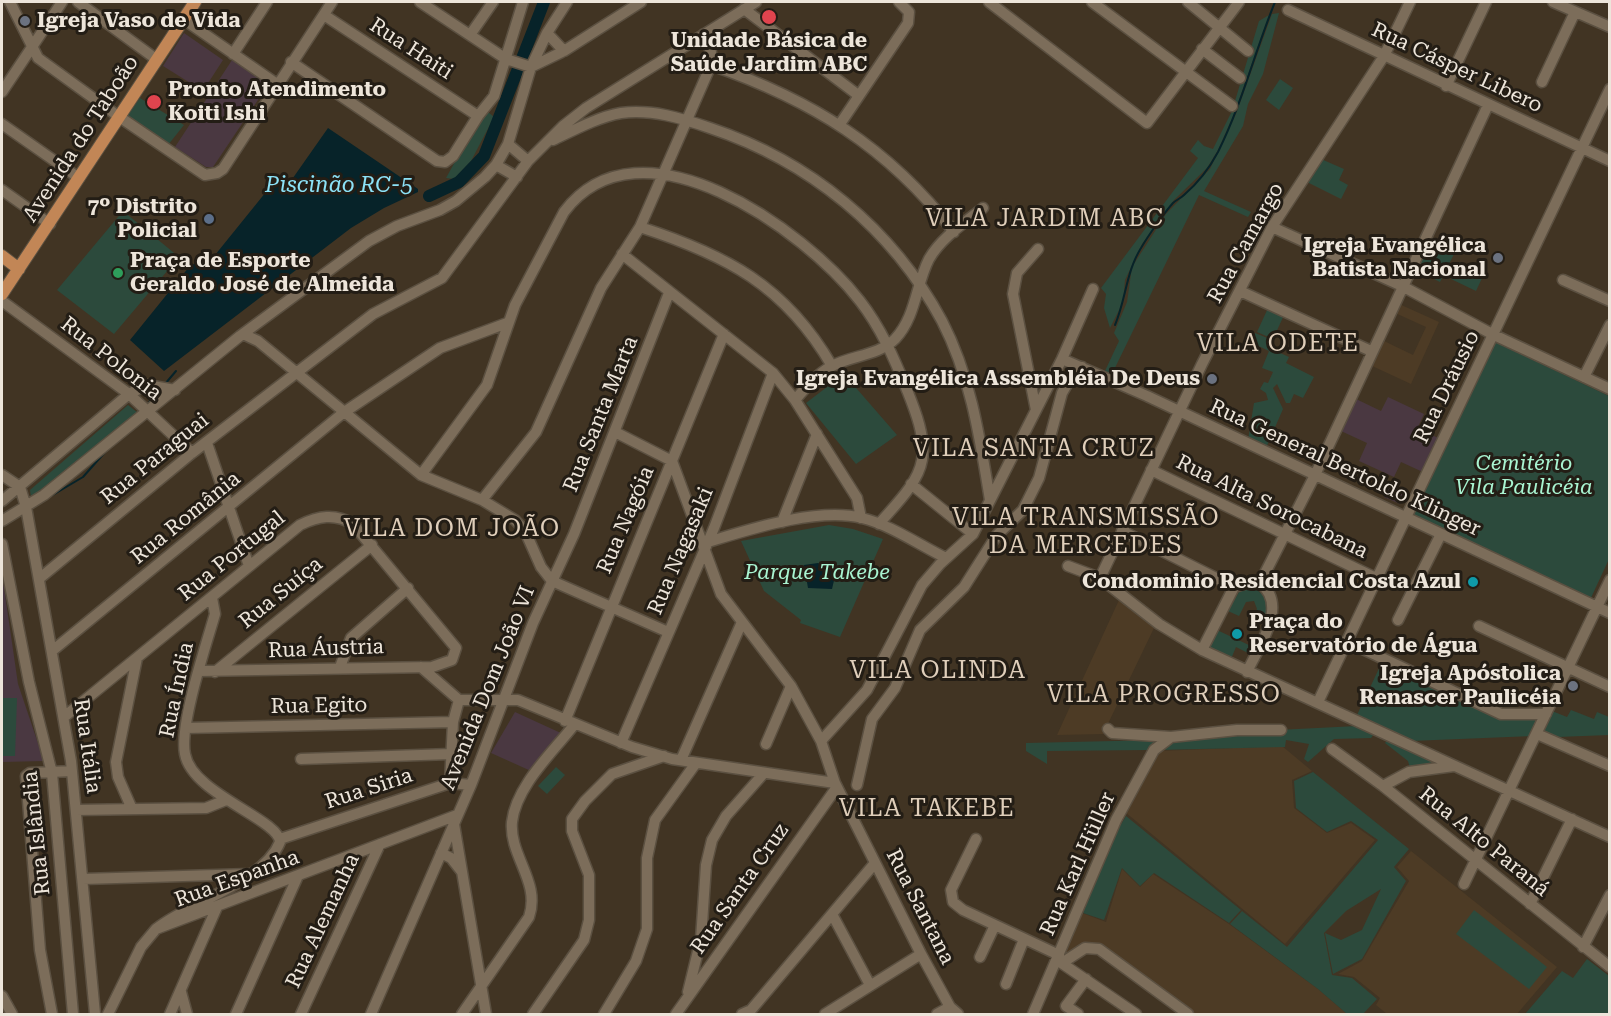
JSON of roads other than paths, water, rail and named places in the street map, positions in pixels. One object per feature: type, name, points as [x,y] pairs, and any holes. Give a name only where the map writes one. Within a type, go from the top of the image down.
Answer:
[{"type":"main road","name":"Avenida do Taboão","points":[[2,294],[50,224],[117,116],[193,2]]},
{"type":"main road","points":[[2,256],[19,269]]},
{"type":"street","points":[[10,2],[38,58],[117,116],[205,175],[217,173],[223,169],[332,2]]},
{"type":"street","points":[[2,92],[62,2]]},
{"type":"street","points":[[78,2],[156,59]]},
{"type":"street","points":[[233,54],[267,2]]},
{"type":"street","points":[[422,2],[508,60],[530,67],[564,51],[641,2]]},
{"type":"street","points":[[470,35],[493,2]]},
{"type":"street","points":[[291,62],[437,161],[445,162],[453,156],[478,116],[494,96],[508,60],[523,2]]},
{"type":"street","points":[[2,521],[26,507],[243,334],[381,233],[456,201],[496,165],[508,144],[530,67],[547,33],[567,2]]},
{"type":"street","name":"Rua Paraguai","points":[[40,578],[192,453],[374,314],[442,278],[528,161],[574,117],[756,2]]},
{"type":"street","points":[[840,123],[908,23],[909,12],[899,2]]},
{"type":"street","points":[[989,2],[1147,123],[1239,2]]},
{"type":"street","points":[[1092,2],[1232,106]]},
{"type":"street","points":[[1188,2],[1248,51]]},
{"type":"street","name":"Rua Camargo","points":[[1100,578],[1272,227],[1384,56],[1410,2]]},
{"type":"street","points":[[1446,86],[1486,2]]},
{"type":"street","points":[[1553,2],[1610,27]]},
{"type":"street","points":[[744,9],[858,95]]},
{"type":"street","name":"Rua Cásper Libero","points":[[1288,10],[1610,161]]},
{"type":"street","points":[[1542,82],[1575,12]]},
{"type":"street","name":"Rua Haiti","points":[[324,15],[478,116]]},
{"type":"street","points":[[183,20],[277,84]]},
{"type":"street","points":[[547,33],[564,51]]},
{"type":"street","points":[[482,500],[536,432],[601,288],[640,227],[661,174],[711,65],[711,51],[704,34]]},
{"type":"street","points":[[1202,49],[1240,78]]},
{"type":"street","points":[[711,65],[790,96],[840,123],[902,172],[954,232]]},
{"type":"street","name":"Rua Dráusio","points":[[1318,702],[1610,89]]},
{"type":"street","points":[[612,92],[612,104],[618,114]]},
{"type":"street","points":[[1260,583],[1315,475],[1488,105]]},
{"type":"street","points":[[545,144],[618,114],[644,112],[687,120],[748,141],[798,167],[874,227],[920,288],[941,321],[964,373],[974,410],[990,500]]},
{"type":"street","points":[[2,124],[79,178]]},
{"type":"street","points":[[508,144],[528,161]]},
{"type":"street","points":[[496,165],[517,177]]},
{"type":"street","points":[[421,475],[479,399],[494,368],[507,323],[543,248],[574,199],[600,181],[613,176],[631,172],[661,174],[719,194],[783,228],[824,262],[873,318],[889,345],[910,398],[921,436],[922,460],[911,484],[879,524]]},
{"type":"street","points":[[2,190],[50,224]]},
{"type":"street","points":[[795,400],[811,382],[832,366],[889,345],[902,330],[920,288],[929,259],[954,232],[983,208]]},
{"type":"street","points":[[640,227],[724,258],[766,286],[812,333],[832,366]]},
{"type":"street","points":[[1272,227],[1402,286],[1494,335],[1610,389]]},
{"type":"street","points":[[1036,410],[1013,294],[1017,273],[1038,249]]},
{"type":"street","points":[[622,254],[773,373],[795,400],[857,498],[861,518]]},
{"type":"street","points":[[1563,280],[1610,301]]},
{"type":"street","points":[[821,741],[861,699],[913,598],[946,558],[973,534],[1062,359],[1093,289]]},
{"type":"street","points":[[1240,291],[1371,351]]},
{"type":"street","name":"Rua Santa Marta","points":[[552,581],[615,432],[669,293]]},
{"type":"street","name":"Rua Polonia","points":[[2,301],[129,394],[192,453]]},
{"type":"street","name":"Rua România","points":[[52,651],[343,413],[440,348],[507,323]]},
{"type":"street","points":[[1584,377],[1610,325]]},
{"type":"street","name":"Avenida Dom João VI","points":[[243,334],[258,341],[421,475],[482,500],[515,519],[525,531],[541,567],[552,581],[454,824],[446,856],[371,1014]]},
{"type":"street","name":"Rua Nagóia","points":[[462,1014],[532,908],[532,889],[514,841],[512,822],[515,813],[530,781],[570,723],[611,607],[724,334]]},
{"type":"street","name":"Rua General Bertoldo Klinger","points":[[1062,359],[1610,614]]},
{"type":"street","points":[[857,785],[865,741],[875,713],[895,688],[920,630],[964,587],[997,535],[1023,510],[1039,478],[1049,433],[1062,393],[1073,374],[1082,367]]},
{"type":"street","name":"Rua Nagasaki","points":[[621,743],[714,528],[773,373]]},
{"type":"street","points":[[2,501],[129,394],[147,385],[175,390]]},
{"type":"street","points":[[615,432],[672,461]]},
{"type":"street","points":[[782,522],[817,435]]},
{"type":"street","points":[[207,443],[249,566]]},
{"type":"street","name":"Rua Santana","points":[[672,461],[694,522],[706,546],[721,594],[791,686],[821,741],[836,785],[875,863],[921,954],[954,1010]]},
{"type":"street","name":"Rua Alta Sorocabana","points":[[1151,470],[1376,578]]},
{"type":"street","points":[[2,475],[20,487]]},
{"type":"street","points":[[911,484],[973,534]]},
{"type":"street","name":"Rua Itália","points":[[20,487],[40,578],[72,771],[95,1014]]},
{"type":"street","points":[[706,546],[724,537],[782,522],[820,517],[861,518],[879,524],[946,558]]},
{"type":"street","name":"Rua Portugal","points":[[64,717],[300,525],[313,518],[345,519],[353,524],[452,641],[456,648],[452,660]]},
{"type":"street","points":[[694,522],[714,528],[724,537]]},
{"type":"street","points":[[1122,531],[1234,587],[1250,582],[1260,583],[1272,597],[1272,615],[1247,672]]},
{"type":"street","points":[[1398,620],[1442,534]]},
{"type":"street","name":"Rua Islândia","points":[[2,544],[29,682],[52,773],[73,1014]]},
{"type":"street","name":"Rua Suíça","points":[[215,672],[372,545]]},
{"type":"street","points":[[1068,566],[1100,578],[1159,624],[1202,650],[1610,837]]},
{"type":"street","points":[[1464,884],[1610,580]]},
{"type":"street","points":[[552,581],[668,632]]},
{"type":"street","points":[[1202,650],[1234,587]]},
{"type":"street","points":[[340,667],[351,638],[408,588]]},
{"type":"street","name":"Rua Índia","points":[[212,598],[215,614],[186,728],[184,752],[187,763],[194,774],[226,800],[273,830],[280,839]]},
{"type":"street","points":[[681,760],[742,622]]},
{"type":"street","points":[[1479,626],[1610,687]]},
{"type":"street","points":[[1346,641],[1501,714],[1546,714]]},
{"type":"street","points":[[132,809],[118,777],[116,762],[137,658]]},
{"type":"street","name":"Rua Áustria","points":[[199,672],[340,667],[421,667],[442,665],[452,660]]},
{"type":"street","points":[[421,667],[459,700],[518,700],[621,743],[664,756],[836,785]]},
{"type":"street","points":[[766,744],[791,686]]},
{"type":"street","points":[[450,783],[453,722],[459,700]]},
{"type":"street","name":"Rua Egito","points":[[186,728],[453,722]]},
{"type":"street","points":[[1108,729],[1112,733],[1171,737],[1237,730],[1281,729]]},
{"type":"street","points":[[1537,734],[1610,766]]},
{"type":"street","name":"Rua Karl Hüller","points":[[1033,1014],[1059,959],[1087,884],[1116,820],[1154,750],[1171,737]]},
{"type":"street","name":"Rua Alto Paraná","points":[[1332,749],[1383,786],[1610,968]]},
{"type":"street","points":[[301,759],[451,754]]},
{"type":"street","points":[[533,1014],[584,940],[589,920],[589,875],[572,831],[572,819],[585,801],[612,774],[664,756]]},
{"type":"street","points":[[604,1014],[636,961],[647,929],[647,858],[656,820],[696,763]]},
{"type":"street","points":[[1383,786],[1409,772],[1454,766]]},
{"type":"street","points":[[52,1014],[40,951],[26,782],[27,774],[72,771]]},
{"type":"street","points":[[687,999],[701,939],[706,865],[712,840],[726,816],[764,773]]},
{"type":"street","name":"Rua Siria","points":[[280,839],[450,783],[471,785]]},
{"type":"street","name":"Rua Santa Cruz","points":[[676,1014],[836,785]]},
{"type":"street","points":[[76,810],[206,808],[226,800]]},
{"type":"street","points":[[1530,904],[1572,819]]},
{"type":"street","points":[[423,828],[454,824],[486,1014]]},
{"type":"street","name":"Rua Espanha","points":[[108,1014],[141,947],[156,929],[297,878],[423,828],[454,824]]},
{"type":"street","points":[[156,929],[204,899],[254,873],[272,858],[280,839]]},
{"type":"street","points":[[976,839],[953,886],[951,896],[953,902],[963,910],[1024,939],[1059,959],[1136,1014]]},
{"type":"street","name":"Rua Alemanha","points":[[301,1014],[380,844]]},
{"type":"street","points":[[458,848],[446,856],[464,874]]},
{"type":"street","points":[[749,1013],[875,863]]},
{"type":"street","points":[[83,879],[254,873]]},
{"type":"street","points":[[238,1013],[297,878]]},
{"type":"street","points":[[1583,947],[1610,895]]},
{"type":"street","points":[[170,1014],[214,909],[204,899]]},
{"type":"street","points":[[832,914],[870,985]]},
{"type":"street","points":[[980,957],[995,925]]},
{"type":"street","points":[[1006,984],[1024,939]]},
{"type":"street","points":[[1059,959],[1085,948],[1099,949],[1188,1014]]},
{"type":"street","points":[[825,1014],[921,954]]},
{"type":"street","points":[[1078,1014],[1066,1006],[1086,980]]},
{"type":"street","points":[[181,992],[187,1014]]},
{"type":"street","points":[[2,996],[12,1014]]},
{"type":"street","points":[[937,1014],[954,1010]]},
{"type":"water","name":"Piscinão RC-5","points":[[328,128],[418,189],[418,192],[384,208],[351,228],[164,371],[130,340],[189,267],[199,261],[211,260],[270,187],[288,185]]},
{"type":"water","points":[[818,563],[836,572],[832,589],[808,588],[804,565]]},
{"type":"waterway","points":[[429,196],[459,182],[484,156],[544,2]]},
{"type":"waterway","points":[[1115,325],[1132,266],[1141,248],[1169,207],[1199,180],[1218,152],[1234,115],[1275,2]]},
{"type":"waterway","points":[[165,384],[176,371]]},
{"type":"waterway","points":[[146,406],[160,390]]},
{"type":"waterway","points":[[51,496],[83,477],[106,451]]},
{"type":"place","name":"Unidade Básica de Saúde Jardim ABC","points":[[769,17]]},
{"type":"place","name":"Igreja Vaso de Vida","points":[[25,21]]},
{"type":"place","name":"Pronto Atendimento Koiti Ishi","points":[[154,102]]},
{"type":"place","name":"7º Distrito Policial","points":[[209,219]]},
{"type":"place","name":"Igreja Evangélica Batista Nacional","points":[[1498,258]]},
{"type":"place","name":"Praça de Esporte Geraldo José de Almeida","points":[[118,273]]},
{"type":"place","name":"Igreja Evangélica Assembléia De Deus","points":[[1212,379]]},
{"type":"place","name":"Condominio Residencial Costa Azul","points":[[1473,582]]},
{"type":"place","name":"Praça do Reservatório de Água","points":[[1237,634]]},
{"type":"place","name":"Igreja Apóstolica Renascer Paulicéia","points":[[1573,686]]},
{"type":"district","name":"VILA JARDIM ABC","points":[[1045,219]]},
{"type":"district","name":"VILA ODETE","points":[[1278,344]]},
{"type":"district","name":"VILA SANTA CRUZ","points":[[1034,449]]},
{"type":"district","name":"VILA DOM JOÃO","points":[[452,529]]},
{"type":"district","name":"VILA TRANSMISSÃO DA MERCEDES","points":[[1086,532]]},
{"type":"district","name":"VILA OLINDA","points":[[938,671]]},
{"type":"district","name":"VILA PROGRESSO","points":[[1164,695]]},
{"type":"district","name":"VILA TAKEBE","points":[[927,809]]},
{"type":"park label","name":"Cemitério Vila Paulicéia","points":[[1524,476]]},
{"type":"park label","name":"Parque Takebe","points":[[817,573]]}]
